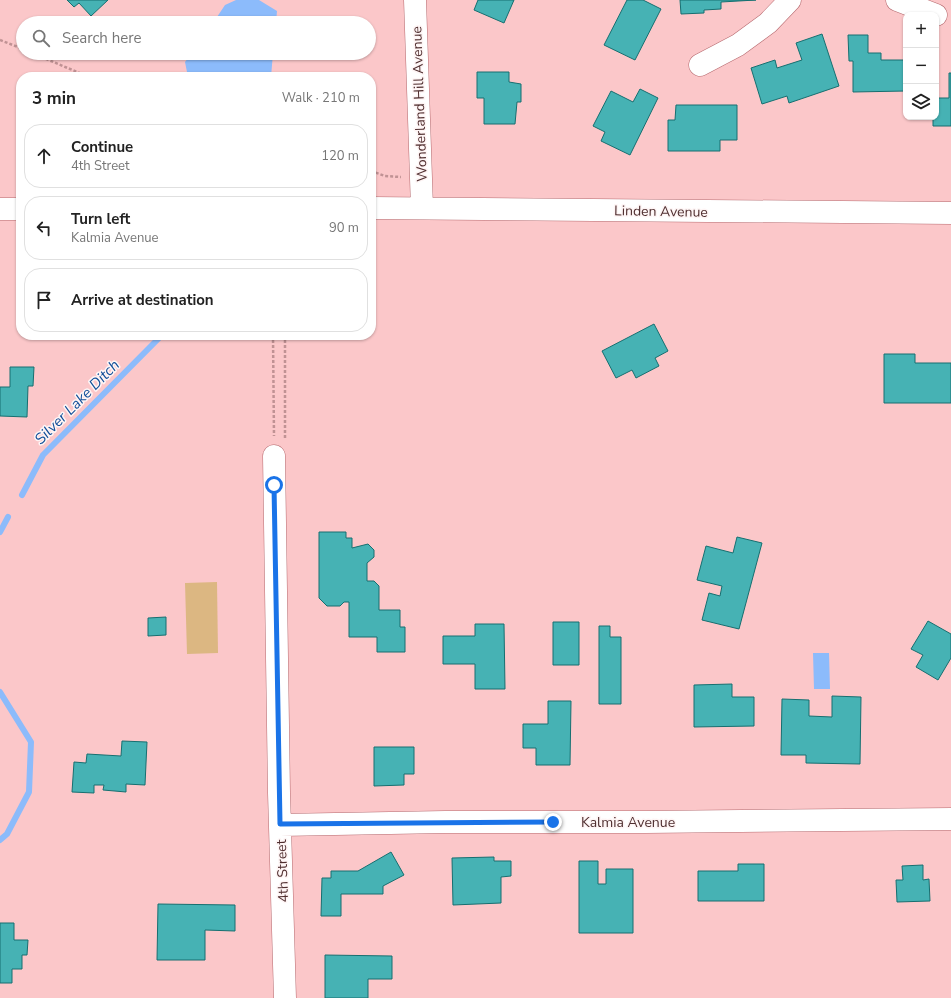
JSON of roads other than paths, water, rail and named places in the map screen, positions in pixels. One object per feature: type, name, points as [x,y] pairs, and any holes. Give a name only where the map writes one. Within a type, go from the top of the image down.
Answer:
[{"type":"street","name":"Wonderland Hill Avenue","points":[[415,0],[422,208]]},
{"type":"street","points":[[700,65],[738,45],[768,23],[790,0]]},
{"type":"street","points":[[897,0],[928,12]]},
{"type":"street","points":[[939,16],[951,20]]},
{"type":"street","name":"Linden Avenue","points":[[376,208],[951,213]]},
{"type":"street","points":[[0,209],[16,209]]},
{"type":"street","name":"4th Street","points":[[274,456],[280,824],[285,998]]},
{"type":"street","name":"Kalmia Avenue","points":[[280,824],[951,820]]},
{"type":"water","points":[[236,0],[259,0],[277,11],[277,16],[218,16],[225,5]]},
{"type":"water","points":[[187,60],[272,60],[271,72],[187,72],[185,62]]},
{"type":"water","points":[[813,653],[829,653],[830,689],[814,689]]},
{"type":"waterway","name":"Silver Lake Ditch","points":[[22,495],[43,455],[157,340]]},
{"type":"waterway","name":"Silver Lake Ditch","points":[[0,532],[8,517]]},
{"type":"waterway","name":"Silver Lake Ditch","points":[[0,692],[31,742],[29,792],[7,834],[0,840]]}]
